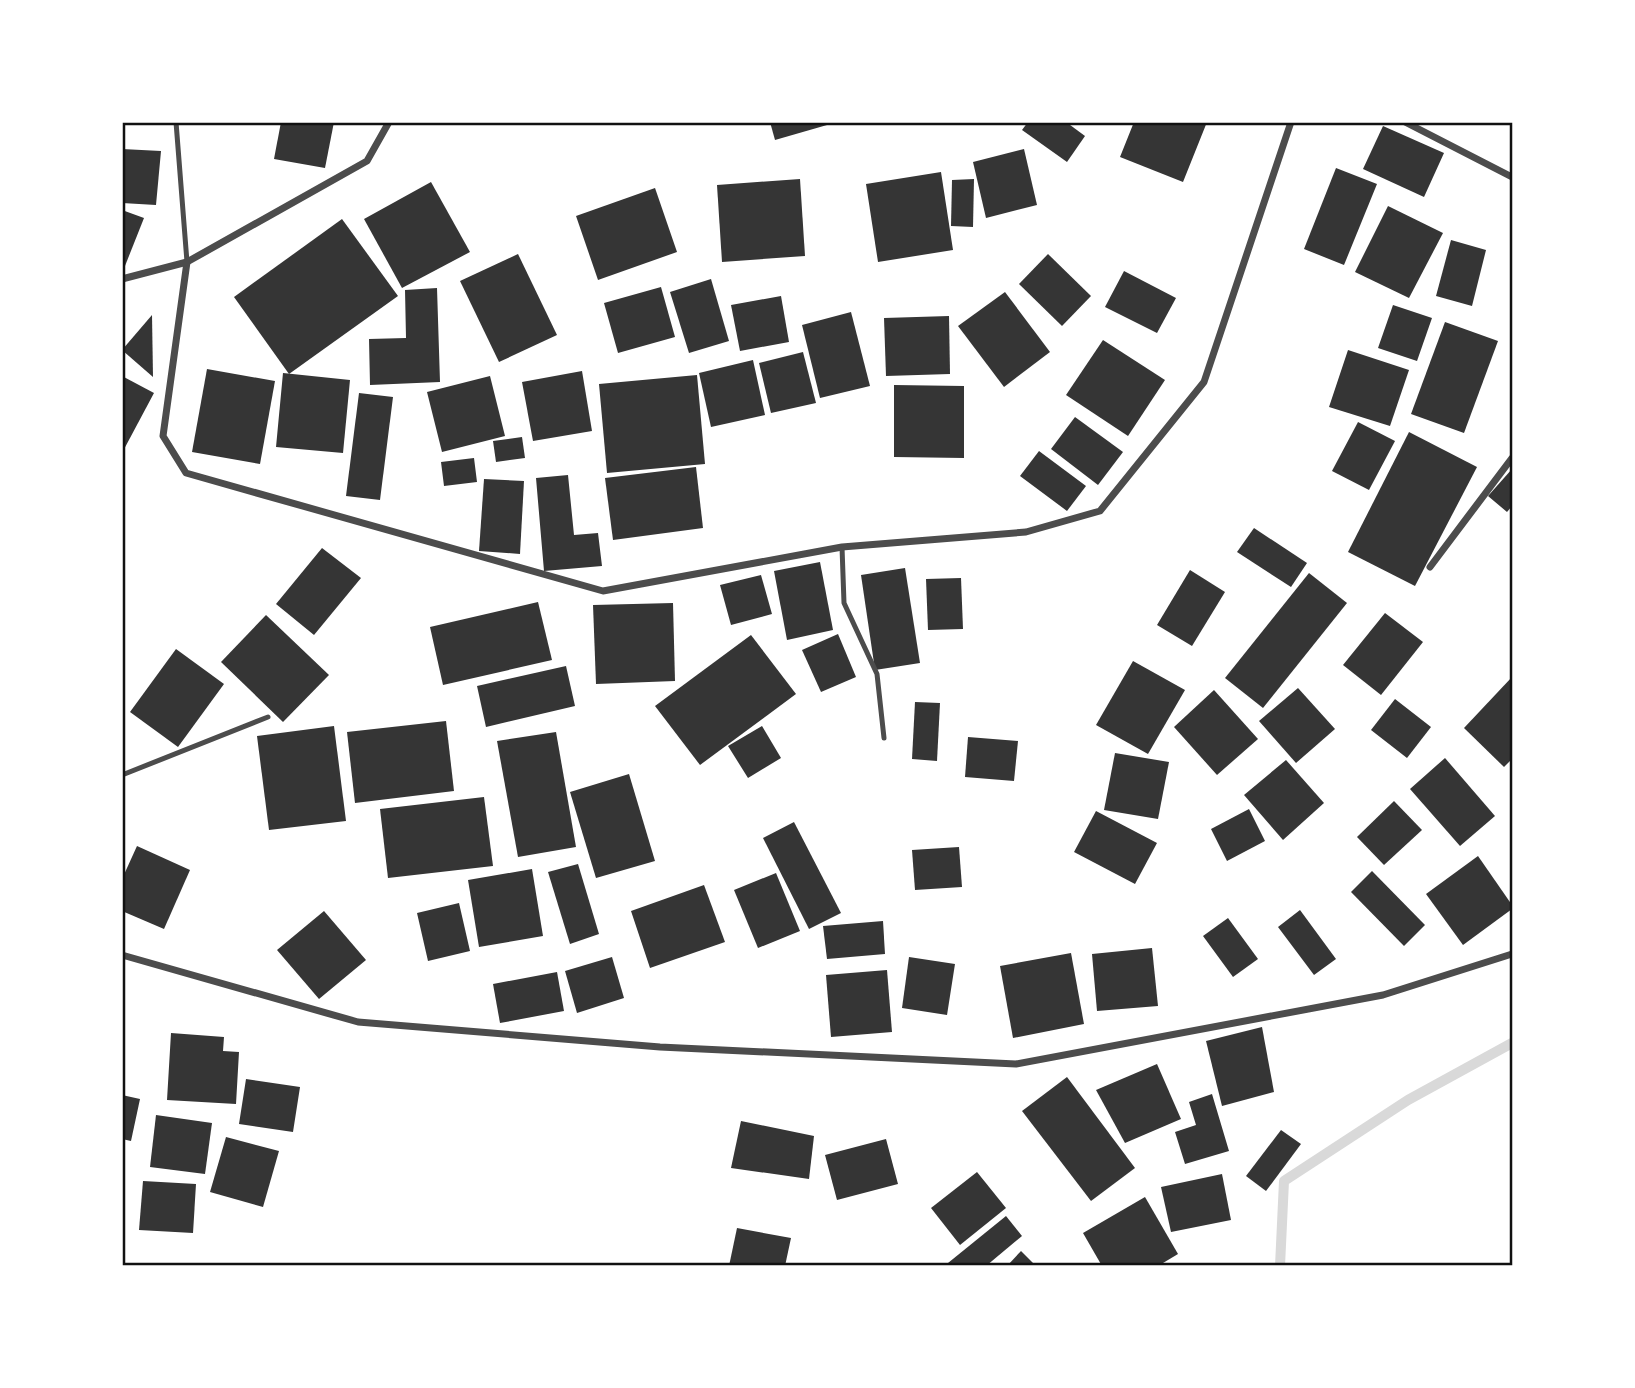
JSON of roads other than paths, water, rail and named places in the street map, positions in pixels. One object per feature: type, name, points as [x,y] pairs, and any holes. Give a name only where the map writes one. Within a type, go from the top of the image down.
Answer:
[{"type":"street","points":[[122,279],[187,262],[367,162],[389,122]]},
{"type":"street","points":[[187,262],[163,436],[186,473],[603,591],[842,547],[1026,533],[1100,511],[1204,382],[1291,122]]},
{"type":"street","points":[[1405,122],[1513,177]]},
{"type":"street","points":[[1430,567],[1513,458]]},
{"type":"street","points":[[122,955],[358,1021],[660,1047],[1016,1065],[1383,995],[1513,954]]},
{"type":"lane","points":[[176,122],[187,262]]},
{"type":"lane","points":[[842,547],[844,603],[877,674],[884,738]]},
{"type":"lane","points":[[122,775],[268,717]]},
{"type":"waterway","points":[[1280,1266],[1284,1181],[1408,1100],[1512,1043]]}]
